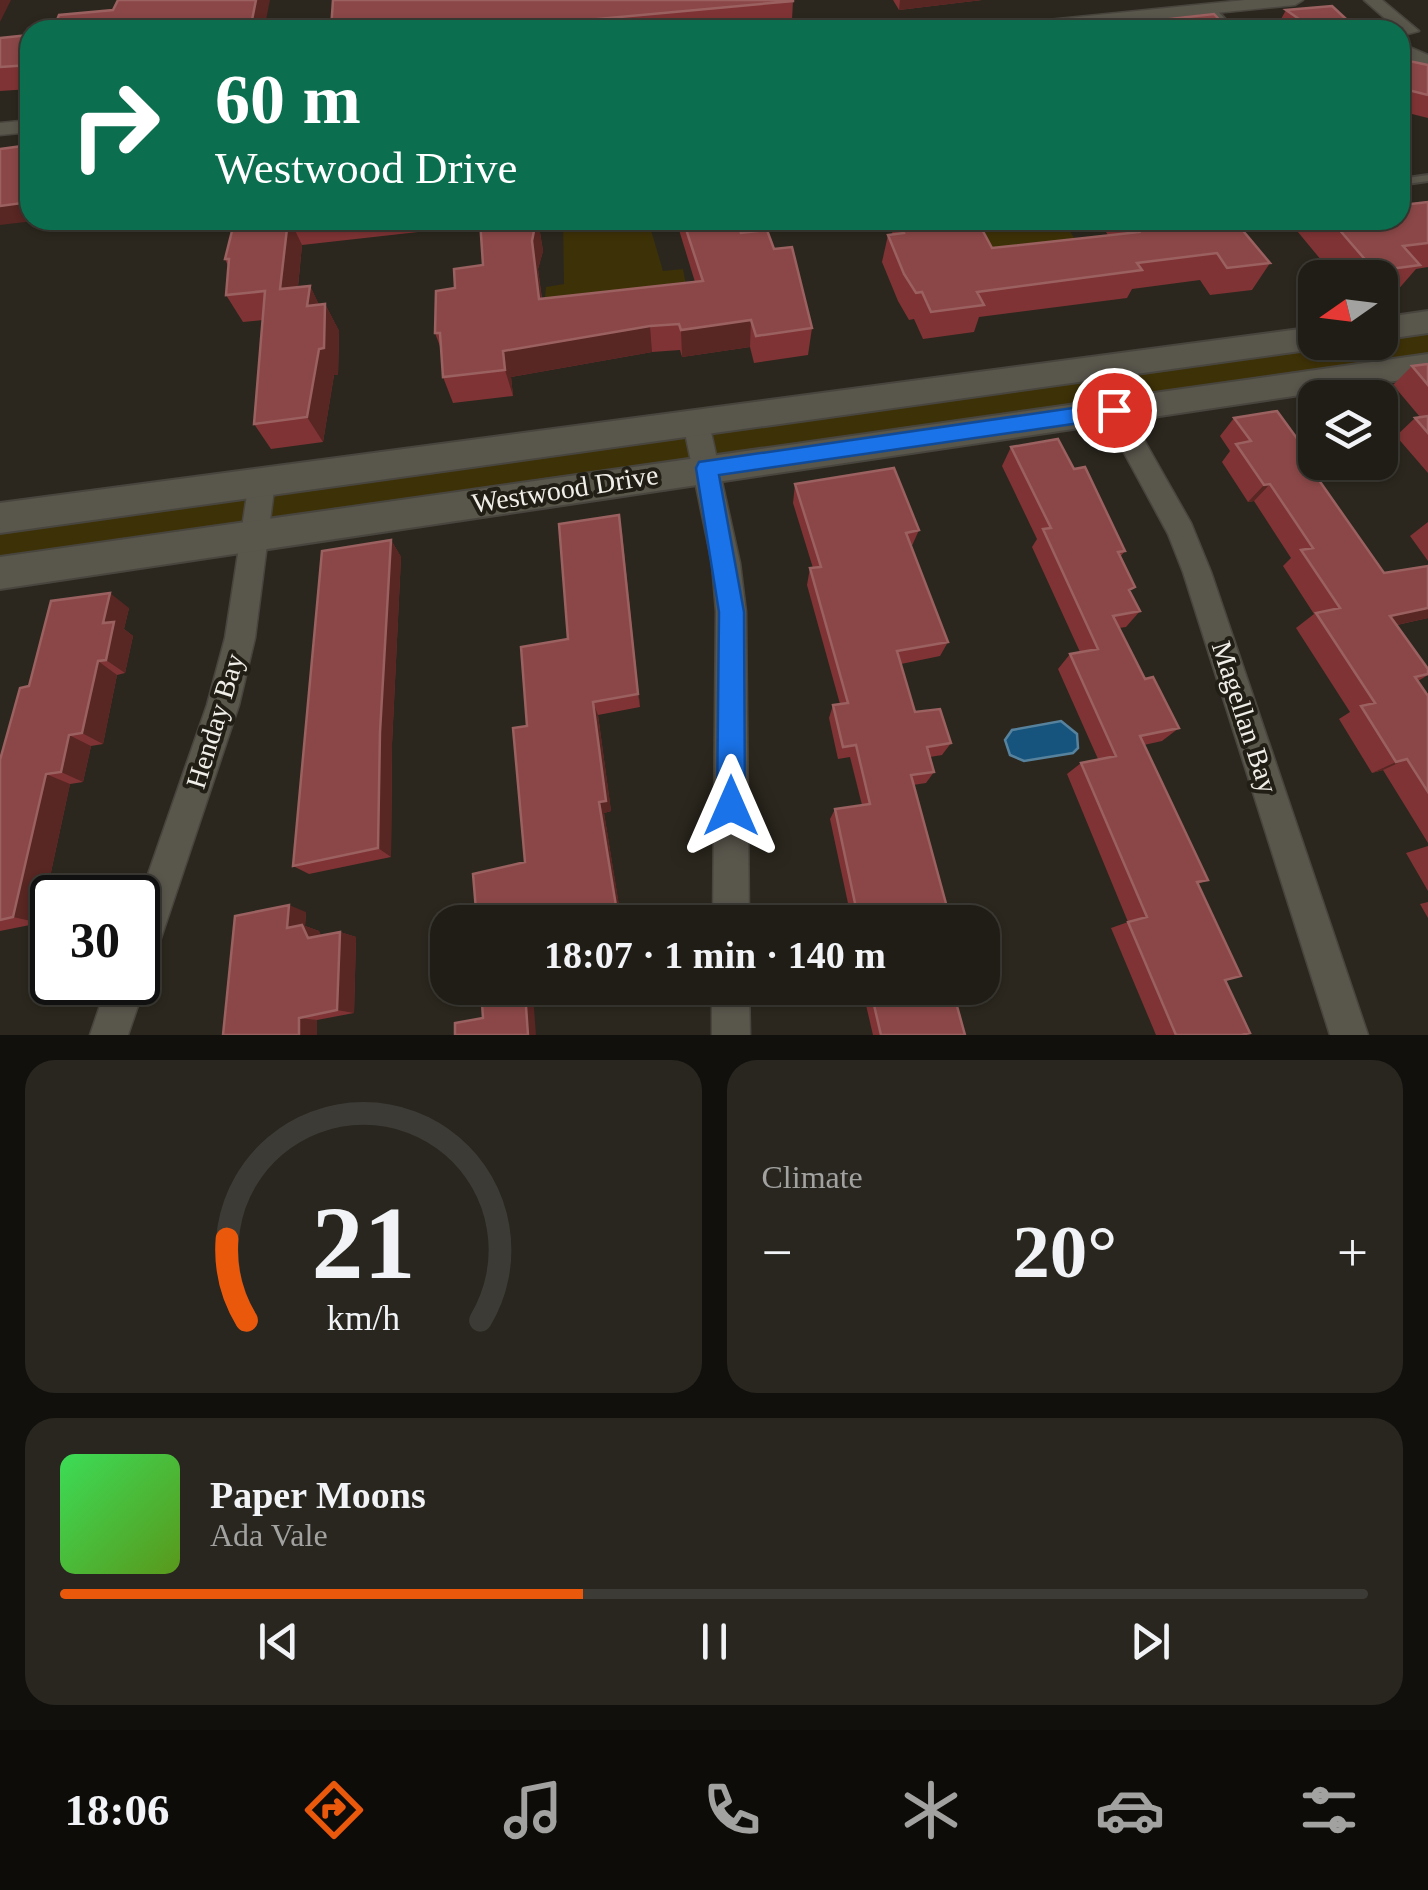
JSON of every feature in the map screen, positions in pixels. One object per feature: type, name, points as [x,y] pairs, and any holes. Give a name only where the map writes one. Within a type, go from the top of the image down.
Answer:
[{"type":"street","points":[[1100,20],[1295,0]]},
{"type":"street","points":[[1372,0],[1393,20]]},
{"type":"street","points":[[1410,37],[1428,62]]},
{"type":"street","points":[[1398,326],[1428,322]]},
{"type":"street","name":"Westwood Drive","points":[[0,518],[1298,340]]},
{"type":"street","name":"Westwood Drive","points":[[0,572],[1428,365]]},
{"type":"street","name":"Magellan Bay","points":[[1114,410],[1161,492],[1192,558],[1349,1035]]},
{"type":"street","points":[[696,423],[732,612],[731,905]]},
{"type":"street","name":"Henday Bay","points":[[160,889],[224,705],[240,638],[262,482]]},
{"type":"street","points":[[109,1035],[119,1005]]},
{"type":"street","points":[[731,1005],[731,1035]]},
{"type":"lane","points":[[1211,9],[1221,20]]},
{"type":"shaded area","points":[[563,230],[651,230],[663,271],[683,269],[687,290],[544,306],[546,287],[564,284]]},
{"type":"shaded area","points":[[974,230],[1069,230],[1078,244],[981,257]]},
{"type":"shaded area","points":[[1428,322],[1428,365],[1325,380],[1298,380],[1298,384],[0,573],[0,518],[1298,344],[1298,360],[1398,360],[1398,326]]},
{"type":"water","points":[[1061,721],[1077,734],[1078,748],[1073,753],[1024,761],[1010,755],[1005,740],[1012,730]]},
{"type":"building","points":[[118,0],[256,0],[252,20],[57,20],[59,15],[113,10]]},
{"type":"building","points":[[333,0],[793,0],[586,20],[332,20]]},
{"type":"building","points":[[1332,6],[1347,20],[1300,20],[1286,10]]},
{"type":"building","points":[[1214,14],[1220,20],[1160,20]]},
{"type":"building","points":[[20,36],[20,66],[0,67],[0,38]]},
{"type":"building","points":[[1410,61],[1428,65],[1428,95],[1410,90]]},
{"type":"building","points":[[20,146],[20,203],[0,206],[0,149]]},
{"type":"building","points":[[1428,202],[1428,243],[1403,246],[1420,265],[1398,268],[1398,260],[1366,260],[1340,230],[1410,230],[1410,204]]},
{"type":"building","points":[[232,230],[287,230],[280,289],[310,286],[307,306],[325,304],[324,348],[319,349],[307,417],[254,424],[265,291],[226,295],[229,259],[225,259]]},
{"type":"building","points":[[481,230],[534,230],[539,299],[703,281],[686,230],[767,230],[774,249],[792,247],[812,328],[756,336],[751,320],[681,330],[679,324],[650,326],[503,351],[505,370],[443,377],[440,333],[435,333],[436,291],[455,288],[454,269],[483,265]]},
{"type":"building","points":[[903,230],[982,230],[992,248],[1138,230],[1242,230],[1270,263],[1227,268],[1217,253],[1137,263],[1142,270],[977,292],[984,305],[931,312],[922,292],[916,293],[904,274],[888,235],[904,233]]},
{"type":"building","points":[[1428,364],[1428,385],[1412,366]]},
{"type":"building","points":[[1277,411],[1298,440],[1298,480],[1319,480],[1384,573],[1428,566],[1428,608],[1390,616],[1428,669],[1428,674],[1415,677],[1428,696],[1428,792],[1407,759],[1396,762],[1361,706],[1375,703],[1316,613],[1340,608],[1301,550],[1313,548],[1270,484],[1264,485],[1236,444],[1251,441],[1234,418]]},
{"type":"building","points":[[1428,416],[1428,433],[1415,418]]},
{"type":"building","points":[[1058,439],[1074,469],[1085,467],[1125,551],[1118,552],[1135,587],[1129,590],[1140,611],[1113,616],[1145,679],[1153,677],[1179,728],[1140,736],[1208,880],[1197,882],[1241,976],[1225,980],[1250,1033],[1176,1035],[1128,922],[1147,917],[1081,763],[1116,756],[1070,654],[1098,649],[1043,529],[1051,528],[1011,447]]},
{"type":"building","points":[[894,468],[919,530],[906,533],[948,642],[897,651],[915,712],[940,709],[951,743],[927,747],[934,772],[911,775],[946,905],[855,905],[835,809],[870,804],[856,745],[843,747],[833,705],[848,703],[810,568],[821,567],[795,484]]},
{"type":"building","points":[[619,515],[638,694],[593,702],[606,801],[599,802],[616,905],[476,905],[473,874],[525,862],[513,728],[527,726],[521,647],[568,639],[559,524]]},
{"type":"building","points":[[391,540],[378,848],[293,866],[322,551]]},
{"type":"building","points":[[110,593],[103,623],[114,622],[106,660],[98,661],[82,733],[69,735],[61,772],[46,774],[13,917],[0,920],[0,760],[20,688],[29,686],[51,601]]},
{"type":"building","points":[[289,905],[287,928],[302,925],[308,938],[340,932],[337,1010],[299,1018],[299,1035],[223,1035],[235,916]]},
{"type":"building","points":[[482,1005],[526,1005],[528,1035],[455,1035],[455,1023],[483,1018]]},
{"type":"building","points":[[874,1005],[957,1005],[965,1035],[881,1035]]},
{"type":"route","points":[[731,806],[732,612],[707,468],[1114,410]]}]
